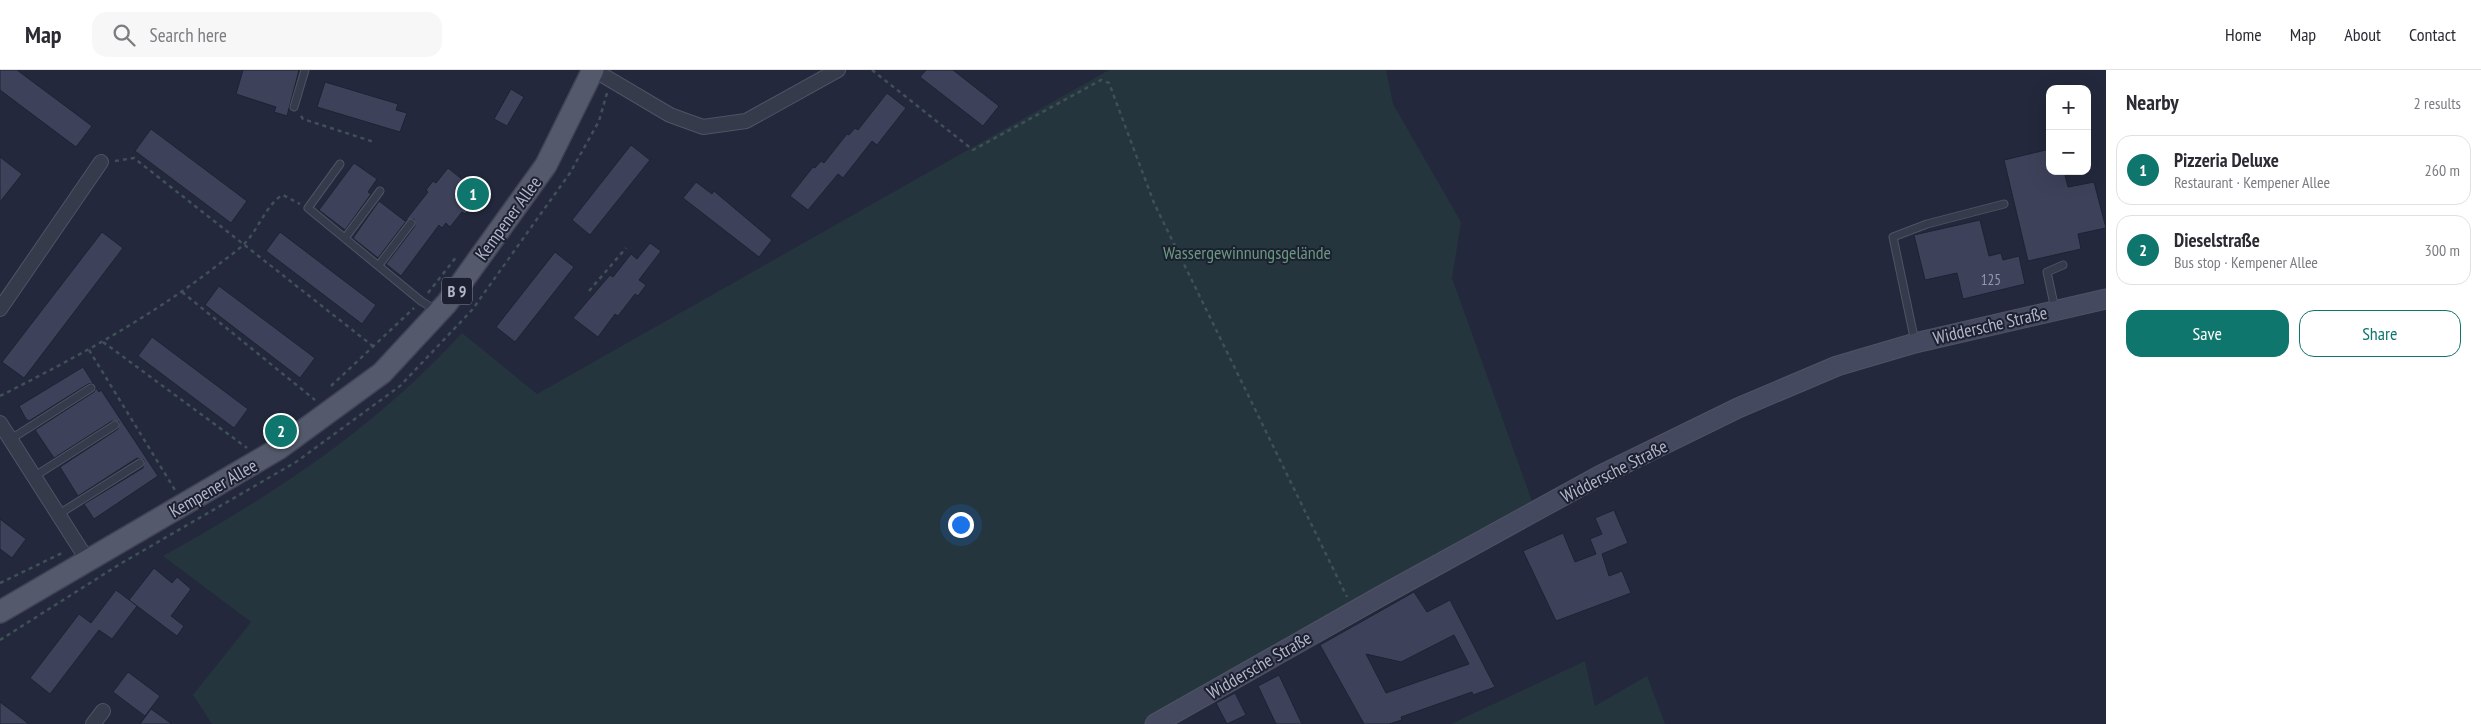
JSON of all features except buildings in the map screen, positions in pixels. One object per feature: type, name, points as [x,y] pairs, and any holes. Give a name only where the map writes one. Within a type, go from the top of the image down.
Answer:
[{"type":"main road","name":"Kempener Allee","points":[[0,612],[83,553],[184,504],[278,449],[382,372],[430,307],[546,165],[594,70]]},
{"type":"street","points":[[594,70],[670,115],[703,127],[746,121],[838,70]]},
{"type":"street","points":[[0,309],[101,162]]},
{"type":"street","name":"Widdersche Straße","points":[[1155,724],[1354,611],[1602,475],[1738,408],[1837,366],[1915,342],[2106,300]]},
{"type":"street","points":[[0,423],[83,553]]},
{"type":"street","points":[[92,724],[103,711]]},
{"type":"lane","points":[[294,107],[305,70]]},
{"type":"lane","points":[[340,164],[308,208],[430,307]]},
{"type":"lane","points":[[345,238],[380,191]]},
{"type":"lane","points":[[1915,342],[1893,237],[1927,224],[2004,204]]},
{"type":"lane","points":[[379,264],[411,223]]},
{"type":"lane","points":[[2055,310],[2047,272],[2063,265]]},
{"type":"lane","points":[[11,439],[92,388]]},
{"type":"lane","points":[[35,476],[115,425]]},
{"type":"lane","points":[[59,514],[140,463]]},
{"type":"path","points":[[872,70],[974,150],[1101,80],[1109,83],[1154,203],[1354,611]]},
{"type":"path","points":[[294,107],[303,119],[374,142]]},
{"type":"path","points":[[101,162],[134,158],[374,347]]},
{"type":"path","points":[[0,396],[103,342],[182,292],[245,244],[260,225],[275,198],[283,195],[308,208]]},
{"type":"path","points":[[589,292],[626,248]]},
{"type":"path","points":[[330,387],[374,347],[430,307],[458,254]]},
{"type":"path","points":[[182,292],[315,400],[308,406]]},
{"type":"path","points":[[103,342],[248,449],[240,454]]},
{"type":"path","points":[[89,350],[184,504]]},
{"type":"path","points":[[0,583],[83,553]]},
{"type":"green space","name":"Wassergewinnungsgelände","points":[[1109,70],[1386,70],[1393,104],[1461,222],[1452,278],[1533,504],[1144,724],[212,724],[193,695],[251,622],[163,556],[245,508],[322,457],[359,429],[429,368],[462,333],[537,394]]},
{"type":"green space","points":[[1585,661],[1595,706],[1647,676],[1665,724],[1451,724]]},
{"type":"place","name":"Pizzeria Deluxe","points":[[473,194]]},
{"type":"place","name":"Dieselstraße","points":[[281,431]]}]
